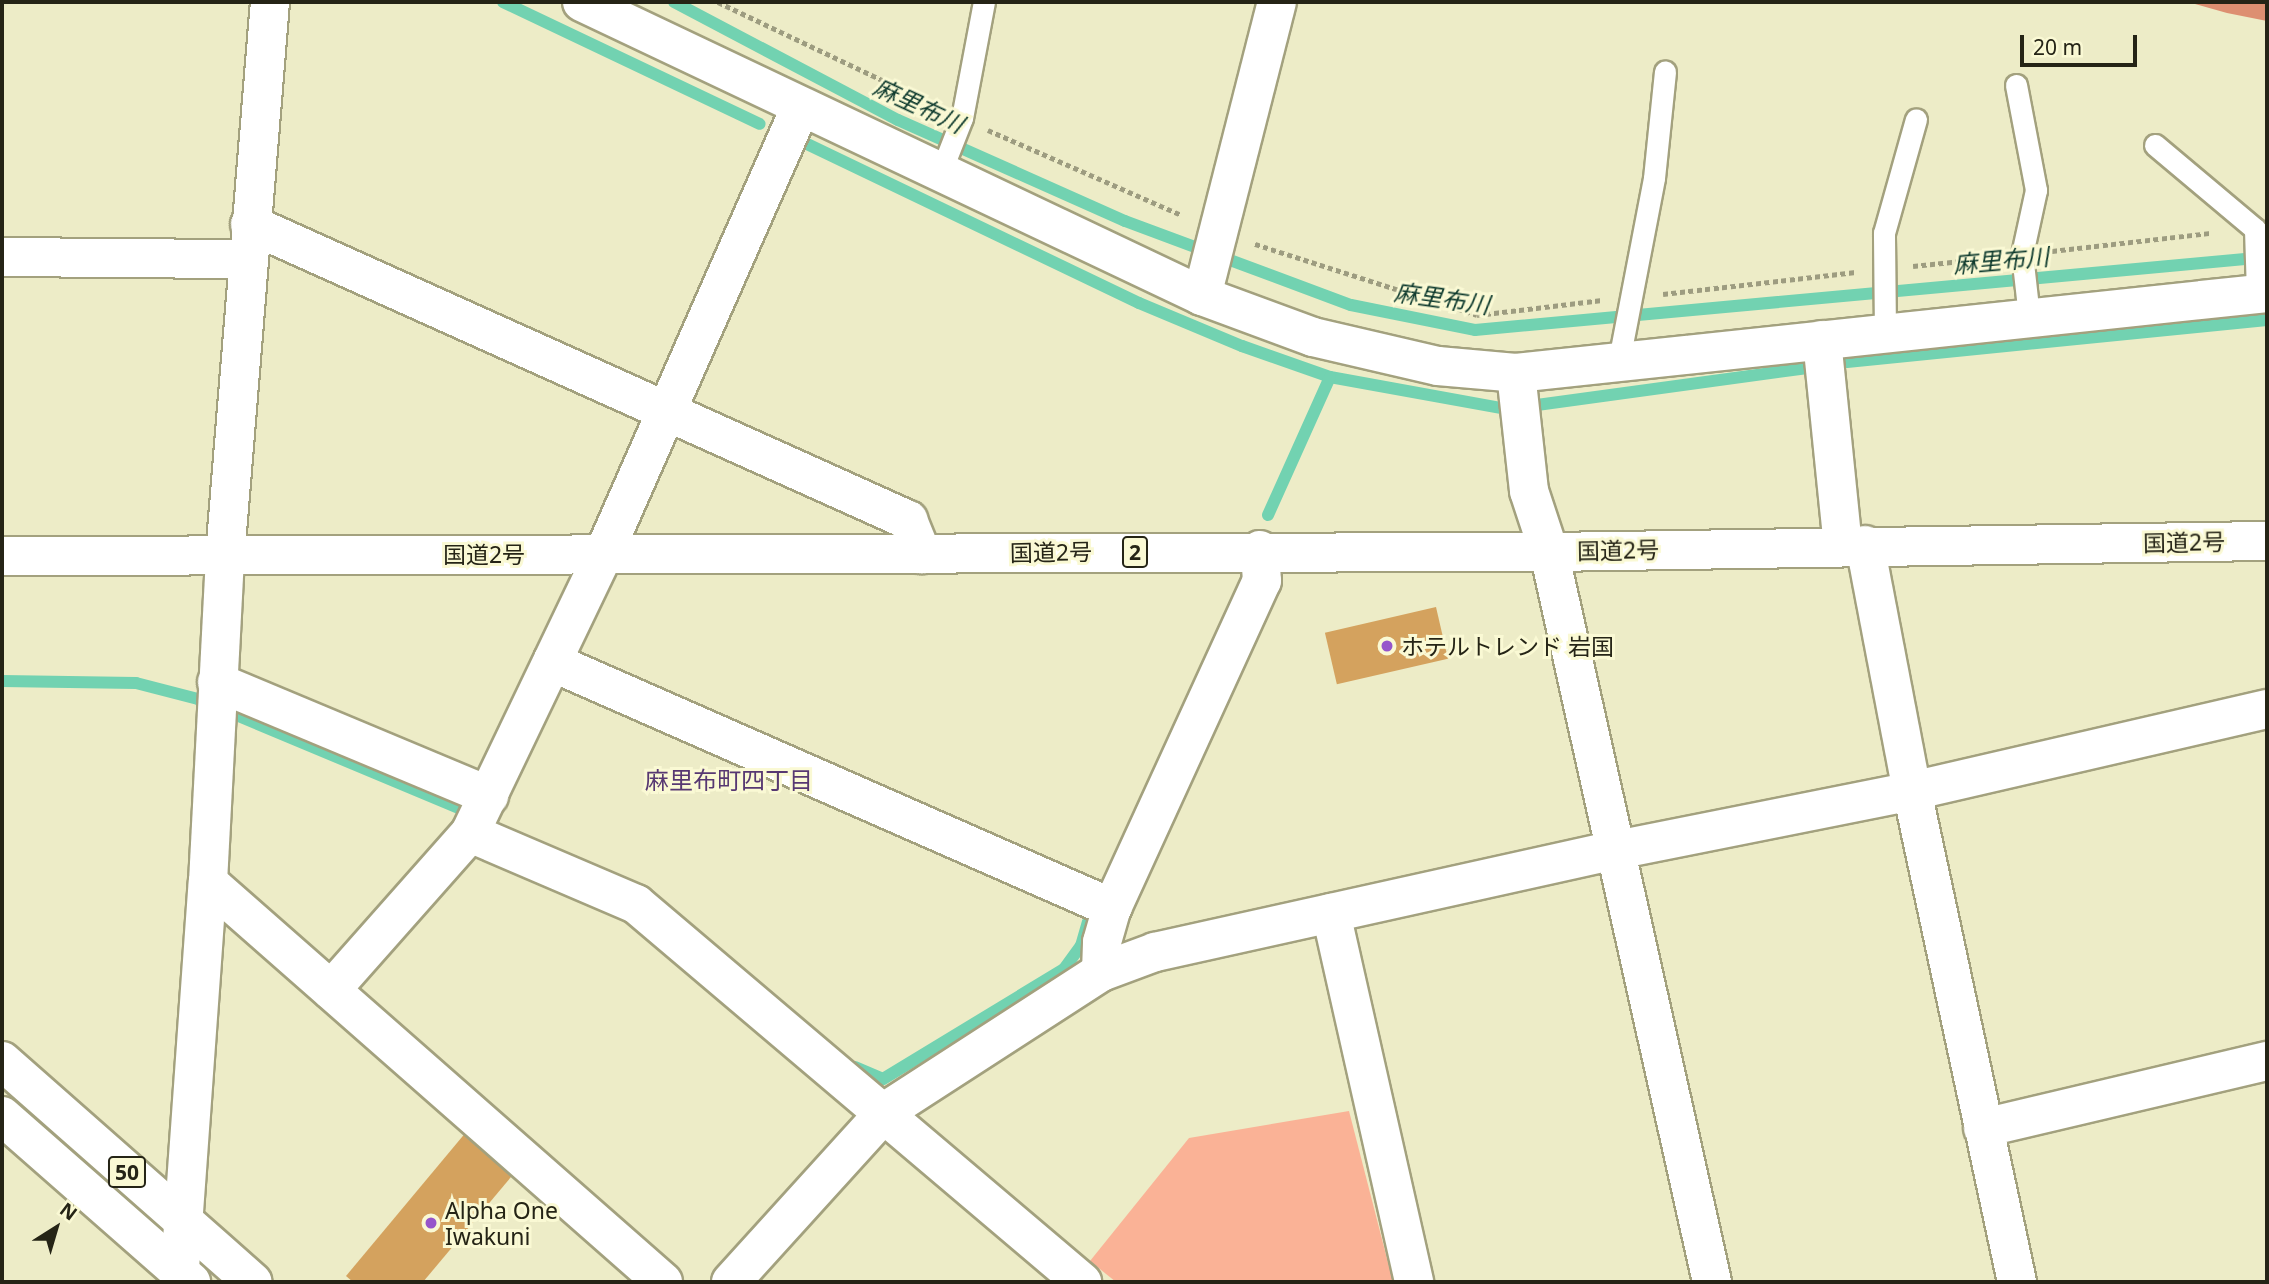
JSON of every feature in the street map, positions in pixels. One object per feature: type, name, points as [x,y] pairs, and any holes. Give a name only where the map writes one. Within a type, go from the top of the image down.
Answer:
[{"type":"main road","points":[[183,1279],[225,556],[270,2]]},
{"type":"main road","points":[[582,2],[801,106],[944,168],[1202,296],[1313,337],[1438,366],[1516,373],[1620,354],[1822,340],[1886,324],[2028,308],[2260,288]]},
{"type":"main road","points":[[1202,296],[1277,2]]},
{"type":"main road","points":[[331,990],[480,814],[604,554],[801,106]]},
{"type":"main road","points":[[2,257],[249,241],[665,411],[908,520],[922,554]]},
{"type":"main road","points":[[1822,340],[1854,545],[1912,791],[2017,1282]]},
{"type":"main road","points":[[1516,373],[1529,491],[1549,552],[1612,850],[1712,1282]]},
{"type":"main road","name":"国道2号","points":[[2,556],[922,554],[1260,550],[1549,552],[1854,545],[2267,541]]},
{"type":"main road","points":[[1101,972],[1102,943],[1112,908],[1259,586],[1260,550]]},
{"type":"main road","points":[[552,662],[1112,908]]},
{"type":"main road","points":[[216,698],[480,814],[636,904],[886,1111],[1082,1282]]},
{"type":"main road","points":[[731,1282],[886,1111],[1101,972],[1155,952],[1612,850],[1912,791],[2267,709]]},
{"type":"main road","points":[[208,882],[663,1282]]},
{"type":"main road","points":[[1331,913],[1414,1282]]},
{"type":"main road","name":"50","points":[[2,1061],[253,1282]]},
{"type":"main road","points":[[1983,1128],[2267,1061]]},
{"type":"main road","points":[[9,1131],[52,1106]]},
{"type":"main road","name":"50","points":[[9,1131],[183,1279]]},
{"type":"lane","points":[[944,168],[959,129],[984,2]]},
{"type":"lane","points":[[1620,354],[1654,178],[1665,72]]},
{"type":"lane","points":[[2016,85],[2036,190],[2022,260],[2028,308]]},
{"type":"lane","points":[[1886,324],[1884,233],[1916,119]]},
{"type":"lane","points":[[2155,145],[2255,235],[2260,288]]},
{"type":"path","points":[[1218,234],[1476,314],[1630,302],[1884,271],[2022,260],[2255,235]]},
{"type":"shaded area","points":[[2188,2],[2267,2],[2267,21],[2227,13]]},
{"type":"shaded area","points":[[1349,1111],[1393,1282],[1116,1282],[1090,1261],[1189,1138]]},
{"type":"building","name":"ホテルトレンド 岩国","points":[[1436,607],[1448,659],[1337,684],[1325,633]]},
{"type":"building","name":"Alpha One Iwakuni","points":[[467,1131],[516,1171],[423,1282],[353,1282],[346,1276]]},
{"type":"waterway","points":[[503,2],[760,124]]},
{"type":"waterway","name":"麻里布川","points":[[674,2],[898,120],[1125,221],[1351,305],[1475,330],[2267,257]]},
{"type":"waterway","points":[[805,143],[1139,303],[1242,346],[1330,377],[1500,408]]},
{"type":"waterway","points":[[1847,362],[2267,320]]},
{"type":"waterway","points":[[1537,405],[1807,368]]},
{"type":"waterway","points":[[1268,515],[1330,377]]},
{"type":"waterway","points":[[2,681],[136,683],[198,699],[473,814]]},
{"type":"waterway","points":[[855,1067],[883,1079],[1064,969],[1081,946],[1088,922]]},
{"type":"place","name":"ホテルトレンド 岩国","points":[[1387,646]]},
{"type":"place","name":"Alpha One Iwakuni","points":[[431,1223]]},
{"type":"district","name":"麻里布町四丁目","points":[[729,780]]}]
